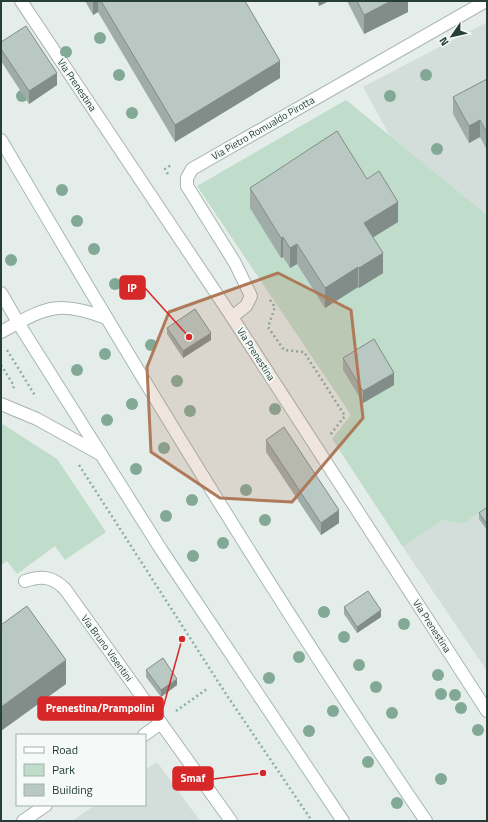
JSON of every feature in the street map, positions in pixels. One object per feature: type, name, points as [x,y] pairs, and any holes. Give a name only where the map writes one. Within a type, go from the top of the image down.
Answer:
[{"type":"street","name":"Via Prenestina","points":[[21,1],[232,317],[487,710]]},
{"type":"street","name":"Via Pietro Romualdo Pirotta","points":[[232,317],[246,306],[251,296],[235,262],[187,186],[187,178],[192,169],[486,1]]},
{"type":"street","points":[[1,140],[182,445],[261,570],[426,821]]},
{"type":"street","points":[[1,293],[18,323],[100,454],[162,550],[343,821]]},
{"type":"street","points":[[1,332],[48,309],[63,307],[81,308],[106,318]]},
{"type":"street","points":[[1,404],[37,419],[100,454]]},
{"type":"street","name":"Via Bruno Visentini","points":[[25,581],[40,577],[47,577],[58,582],[65,589],[231,821]]},
{"type":"street","points":[[145,734],[161,723]]},
{"type":"street","points":[[23,821],[45,806]]},
{"type":"path","points":[[267,295],[275,307],[268,327],[284,350],[304,352],[345,416],[330,436]]},
{"type":"path","points":[[4,345],[37,399]]},
{"type":"path","points":[[1,365],[14,386],[12,390]]},
{"type":"path","points":[[77,462],[226,694],[312,821]]},
{"type":"path","points":[[175,712],[207,689]]},
{"type":"highlighted area","points":[[278,273],[351,310],[363,418],[292,502],[220,498],[151,452],[147,367],[169,312]]},
{"type":"shaded area","points":[[487,22],[487,215],[390,136],[363,87]]},
{"type":"shaded area","points":[[487,506],[487,671],[403,547],[442,520],[464,524]]},
{"type":"shaded area","points":[[157,762],[200,821],[72,821],[94,806],[146,806],[146,769]]},
{"type":"green space","points":[[346,100],[487,215],[487,506],[464,524],[442,520],[403,547],[332,439],[351,415],[197,186]]},
{"type":"green space","points":[[1,423],[57,459],[106,532],[65,560],[55,546],[17,574],[7,561],[1,565]]},
{"type":"building","points":[[101,1],[245,1],[280,61],[175,125]]},
{"type":"building","points":[[357,1],[391,1],[364,15]]},
{"type":"building","points":[[26,26],[57,73],[29,91],[1,49],[1,42]]},
{"type":"building","points":[[487,79],[487,133],[480,120],[469,126],[453,97]]},
{"type":"building","points":[[337,131],[367,179],[379,171],[398,202],[364,223],[383,253],[325,288],[297,244],[290,248],[283,237],[281,238],[250,188]]},
{"type":"building","points":[[195,309],[211,333],[183,351],[167,328]]},
{"type":"building","points":[[374,339],[394,373],[363,391],[343,358]]},
{"type":"building","points":[[284,427],[339,510],[321,523],[266,440]]},
{"type":"building","points":[[487,507],[487,524],[479,513]]},
{"type":"building","points":[[368,591],[381,610],[357,627],[344,607]]},
{"type":"building","points":[[27,606],[66,660],[1,707],[1,625]]},
{"type":"building","points":[[163,658],[177,679],[161,690],[146,670]]},
{"type":"place","name":"IP","points":[[189,337]]},
{"type":"place","name":"Prenestina/Prampolini","points":[[182,639]]},
{"type":"place","name":"Smaf","points":[[263,773]]}]
